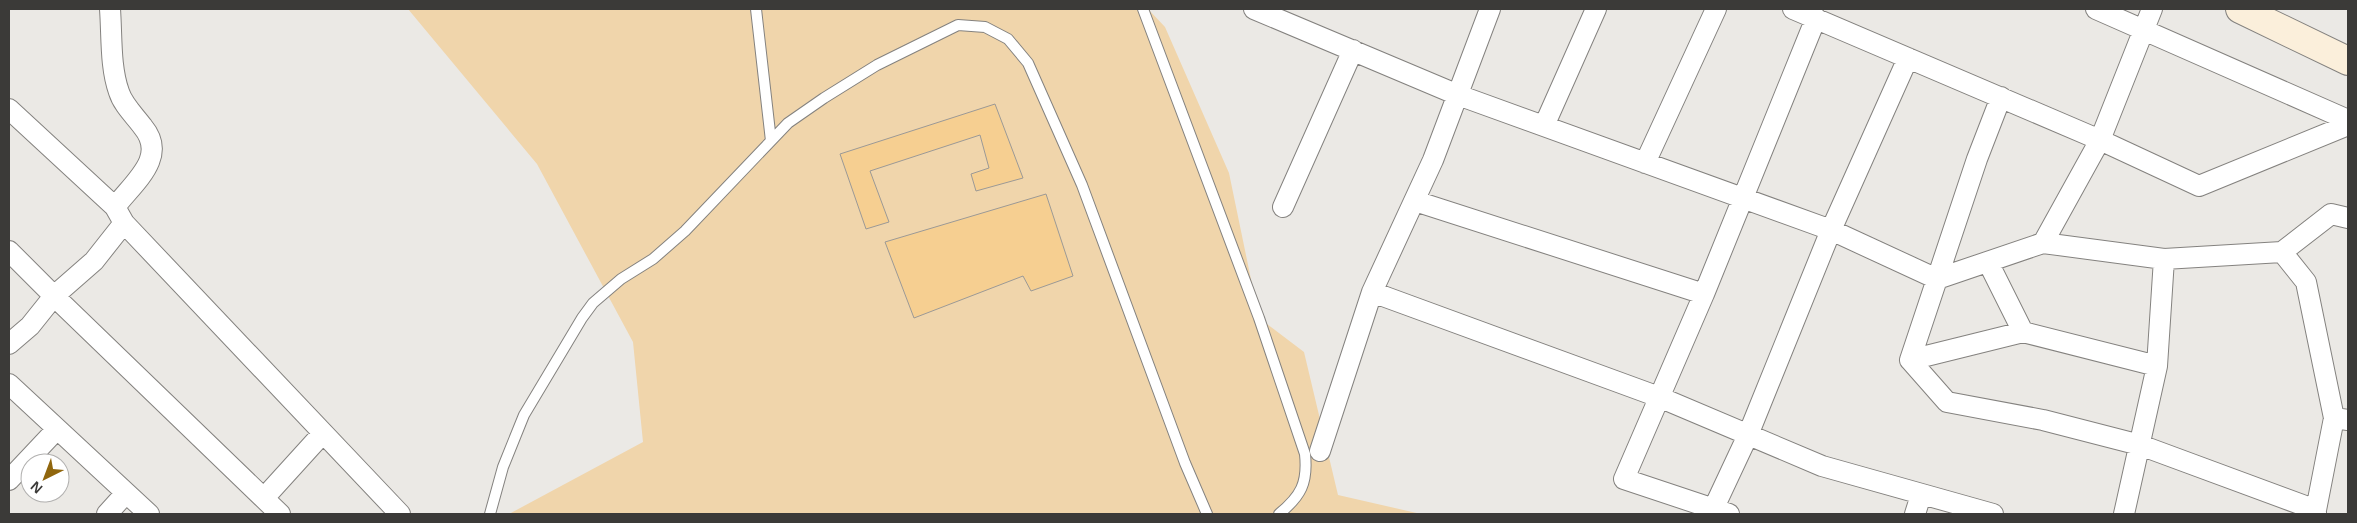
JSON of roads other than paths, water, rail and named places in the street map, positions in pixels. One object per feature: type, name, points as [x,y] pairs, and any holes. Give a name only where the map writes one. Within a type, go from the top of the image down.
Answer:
[{"type":"street","points":[[9,344],[30,326],[54,296],[94,261],[153,155],[154,144],[149,134],[119,94],[114,68],[110,9]]},
{"type":"street","points":[[1254,9],[1458,95],[1831,230],[1937,279],[2043,243],[2164,259],[2282,252],[2331,214],[2348,218]]},
{"type":"street","points":[[1320,452],[1372,292],[1434,160],[1490,9]]},
{"type":"street","points":[[1544,126],[1596,9]]},
{"type":"street","points":[[1645,163],[1716,9]]},
{"type":"street","points":[[1793,9],[2100,140],[2199,186],[2348,125]]},
{"type":"street","points":[[2096,9],[2348,120]]},
{"type":"street","points":[[2043,243],[2100,140],[2152,9]]},
{"type":"street","points":[[2240,9],[2348,61]]},
{"type":"street","points":[[1816,18],[1741,198],[1704,294],[1624,478],[1718,512],[1831,230],[1908,58]]},
{"type":"street","points":[[1283,207],[1353,50]]},
{"type":"street","points":[[1910,360],[1977,159],[2001,97]]},
{"type":"street","points":[[9,109],[120,215],[400,514]]},
{"type":"street","points":[[1415,200],[1704,294]]},
{"type":"street","points":[[9,251],[280,514]]},
{"type":"street","points":[[1910,360],[1947,402],[2043,420],[2140,446],[2316,512],[2341,419],[2306,282],[2282,252]]},
{"type":"street","points":[[2124,514],[2157,366],[2164,259]]},
{"type":"street","points":[[1988,262],[2023,332]]},
{"type":"street","points":[[1372,292],[1659,397],[1822,466],[1994,514]]},
{"type":"street","points":[[1910,360],[2023,332],[2157,366]]},
{"type":"street","points":[[9,384],[149,514]]},
{"type":"street","points":[[9,480],[57,429]]},
{"type":"street","points":[[264,498],[323,433]]},
{"type":"street","points":[[107,514],[126,493]]},
{"type":"street","points":[[1915,514],[1921,495]]},
{"type":"lane","points":[[756,9],[771,141]]},
{"type":"lane","points":[[1143,9],[1259,318],[1305,454],[1307,472],[1301,490],[1294,503],[1280,514]]},
{"type":"lane","points":[[490,514],[503,467],[524,415],[593,303],[621,279],[653,259],[685,231],[788,123],[877,65],[958,24],[985,27],[1008,39],[1028,63],[1082,185],[1185,463],[1207,514]]}]
